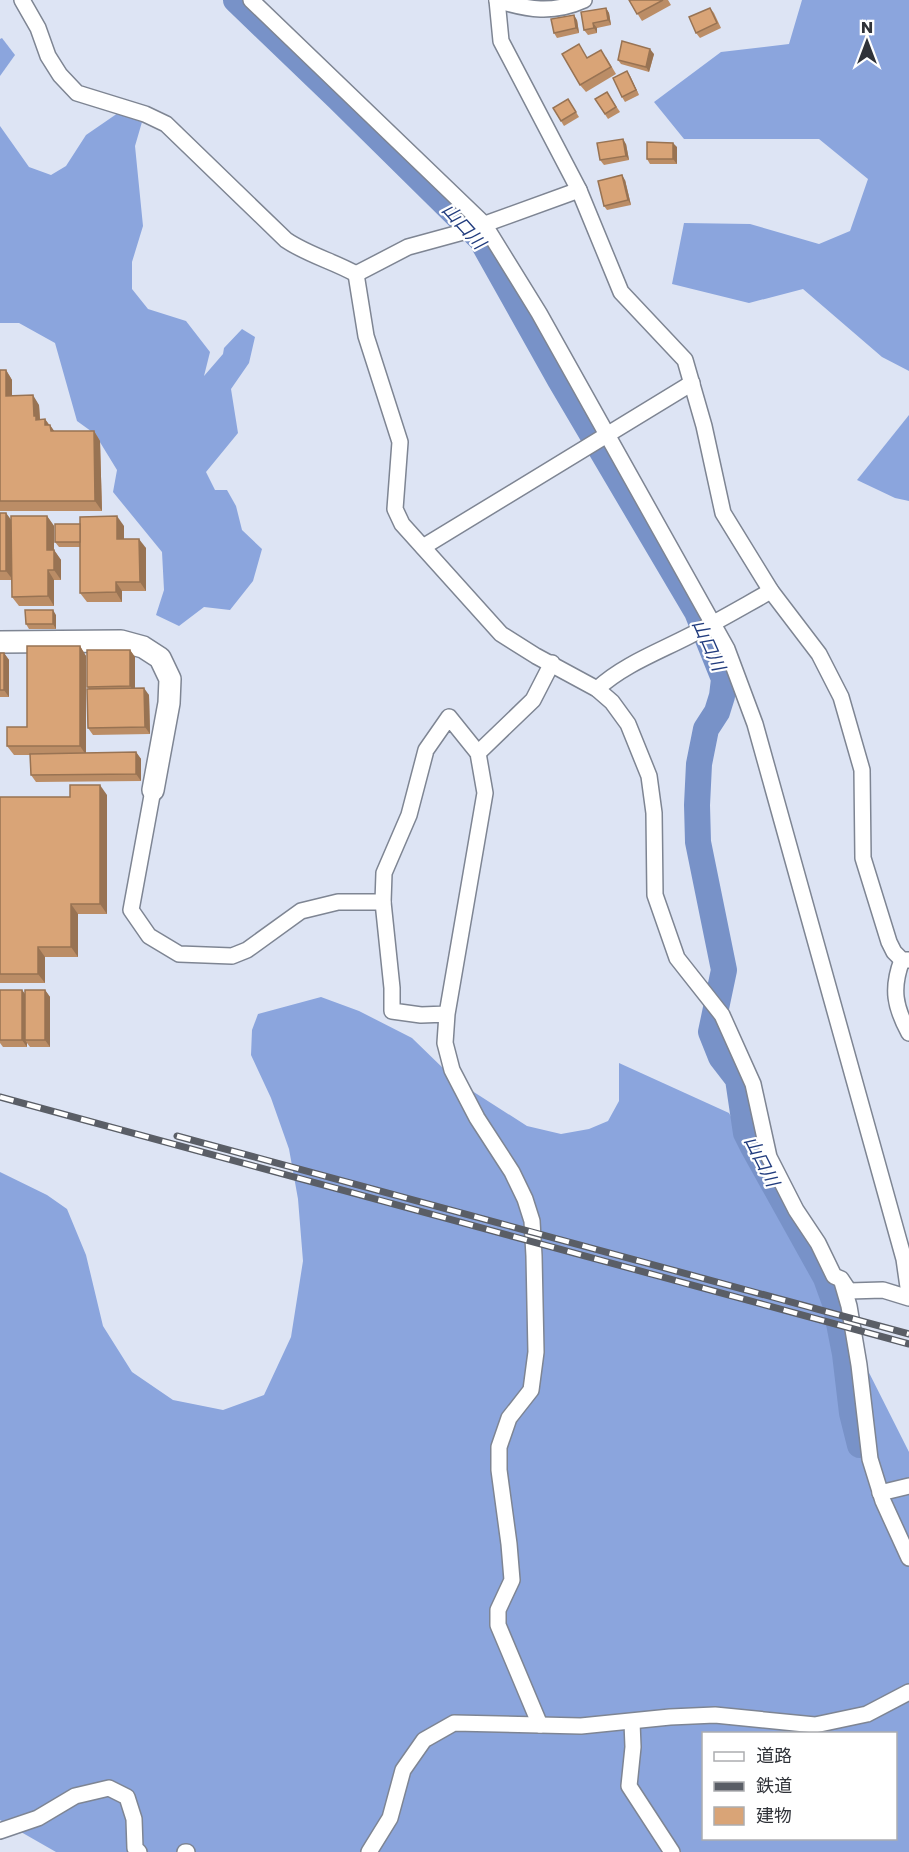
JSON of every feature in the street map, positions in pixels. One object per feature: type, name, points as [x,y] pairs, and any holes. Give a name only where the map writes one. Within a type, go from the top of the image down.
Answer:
[{"type":"street","points":[[22,0],[38,28],[48,57],[60,75],[77,93],[145,114],[166,124],[286,240],[302,251],[339,264],[356,274]]},
{"type":"street","points":[[251,0],[484,224],[539,313],[727,649],[755,724],[904,1258],[909,1294]]},
{"type":"street","points":[[584,0],[569,7],[529,9],[497,0],[501,41],[579,190],[621,292],[685,360],[704,426],[723,513],[771,591],[819,654],[841,698],[862,770],[863,858],[889,942],[894,952],[905,960],[896,974],[895,994],[898,1011],[909,1033]]},
{"type":"street","points":[[356,274],[408,247],[463,232],[579,190]]},
{"type":"street","points":[[356,274],[366,336],[400,442],[395,509],[402,525],[501,634],[597,689],[612,702],[628,724],[649,776],[654,813],[655,895],[676,958],[722,1015],[753,1084],[769,1157],[834,1276],[841,1279],[849,1292],[883,1290],[909,1298]]},
{"type":"street","points":[[423,547],[692,383]]},
{"type":"street","points":[[597,689],[608,678],[631,665],[771,591]]},
{"type":"street","points":[[0,642],[121,641],[143,647],[160,658],[170,679],[169,703],[132,910],[148,936],[179,954],[232,956],[247,950],[301,911],[338,902],[383,902]]},
{"type":"street","points":[[478,753],[533,700],[552,663]]},
{"type":"street","points":[[447,1014],[421,1015],[392,1011],[392,988],[383,902],[384,873],[409,816],[426,750],[449,717],[478,753],[485,793],[447,1014],[445,1042],[452,1070],[477,1118],[512,1172],[525,1199],[532,1221],[536,1352],[531,1390],[509,1418],[499,1447],[499,1470],[512,1580],[498,1610],[498,1625],[540,1725]]},
{"type":"street","points":[[841,1279],[849,1306],[870,1459],[880,1493],[909,1558]]},
{"type":"street","points":[[880,1493],[909,1486]]},
{"type":"street","points":[[369,1852],[390,1818],[404,1770],[424,1740],[454,1723],[581,1726],[715,1715],[814,1725],[867,1714],[909,1692]]},
{"type":"street","points":[[632,1722],[633,1747],[629,1786],[672,1852]]},
{"type":"street","points":[[0,1831],[38,1818],[75,1796],[109,1788],[127,1797],[134,1819],[135,1848],[139,1852]]},
{"type":"shaded area","points":[[802,0],[909,0],[909,371],[882,357],[803,289],[749,303],[672,284],[684,223],[750,224],[819,244],[850,231],[868,179],[819,139],[684,139],[654,102],[721,52],[789,44]]},
{"type":"shaded area","points":[[2,38],[15,55],[0,76],[0,39]]},
{"type":"shaded area","points":[[118,113],[142,122],[135,146],[143,226],[132,262],[132,289],[148,309],[186,321],[210,352],[204,376],[223,354],[224,348],[242,329],[255,337],[249,363],[231,389],[238,433],[206,472],[215,490],[227,490],[236,506],[242,530],[262,549],[253,581],[230,610],[204,607],[179,626],[156,615],[164,590],[162,552],[113,492],[117,470],[95,434],[77,421],[55,343],[19,323],[0,323],[0,126],[29,167],[51,175],[66,166],[86,135]]},
{"type":"shaded area","points":[[909,415],[909,501],[895,498],[857,480]]},
{"type":"shaded area","points":[[321,997],[359,1011],[412,1038],[466,1087],[527,1126],[561,1134],[589,1129],[608,1121],[619,1101],[619,1063],[729,1113],[849,1333],[909,1452],[909,1852],[56,1852],[0,1820],[0,1172],[47,1195],[67,1209],[86,1255],[103,1326],[132,1372],[173,1400],[223,1410],[264,1395],[291,1337],[303,1261],[298,1199],[289,1149],[271,1098],[251,1055],[252,1030],[258,1014]]},
{"type":"building","points":[[629,0],[663,0],[637,14]]},
{"type":"building","points":[[606,8],[608,20],[593,23],[594,28],[584,30],[581,12]]},
{"type":"building","points":[[710,8],[717,23],[696,33],[689,17]]},
{"type":"building","points":[[574,15],[576,28],[554,33],[551,19]]},
{"type":"building","points":[[622,41],[650,49],[646,67],[618,60]]},
{"type":"building","points":[[579,44],[587,58],[601,50],[611,67],[580,85],[562,54]]},
{"type":"building","points":[[627,71],[636,90],[622,97],[613,78]]},
{"type":"building","points":[[607,92],[616,107],[605,114],[595,99]]},
{"type":"building","points":[[568,99],[576,112],[561,121],[553,108]]},
{"type":"building","points":[[623,139],[626,156],[600,160],[597,143]]},
{"type":"building","points":[[647,142],[673,143],[673,159],[647,159]]},
{"type":"building","points":[[622,175],[628,200],[604,206],[598,181]]},
{"type":"building","points":[[0,370],[6,370],[6,396],[33,395],[36,420],[45,419],[45,425],[50,425],[51,431],[94,431],[95,501],[0,501]]},
{"type":"building","points":[[0,513],[6,513],[6,571],[0,571]]},
{"type":"building","points":[[11,516],[47,516],[47,550],[54,550],[54,570],[48,570],[48,596],[12,597]]},
{"type":"building","points":[[117,516],[117,539],[139,539],[140,582],[116,582],[116,592],[80,593],[80,517]]},
{"type":"building","points":[[55,524],[80,524],[80,542],[55,542]]},
{"type":"building","points":[[25,610],[53,610],[53,624],[26,624]]},
{"type":"building","points":[[27,646],[80,646],[80,746],[7,746],[7,727],[27,727]]},
{"type":"building","points":[[87,650],[130,650],[130,686],[87,687]]},
{"type":"building","points":[[0,653],[4,653],[4,690],[0,690]]},
{"type":"building","points":[[144,688],[145,727],[88,728],[87,689]]},
{"type":"building","points":[[136,752],[136,774],[31,775],[30,754]]},
{"type":"building","points":[[70,785],[100,785],[100,904],[71,904],[71,947],[38,947],[38,974],[0,974],[0,797],[70,797]]},
{"type":"building","points":[[0,990],[22,990],[22,1040],[0,1040]]},
{"type":"building","points":[[25,990],[45,990],[45,1040],[25,1040]]},
{"type":"waterway","name":"山口川","points":[[236,0],[481,239],[560,380],[697,612],[724,679],[717,712],[706,729],[699,764],[697,805],[698,842],[724,970],[711,1032],[721,1057],[738,1079],[746,1133],[826,1278],[835,1303],[845,1354],[852,1413],[860,1445]]},
{"type":"railway","points":[[0,1097],[909,1344]]},
{"type":"railway","points":[[177,1136],[909,1334]]}]
